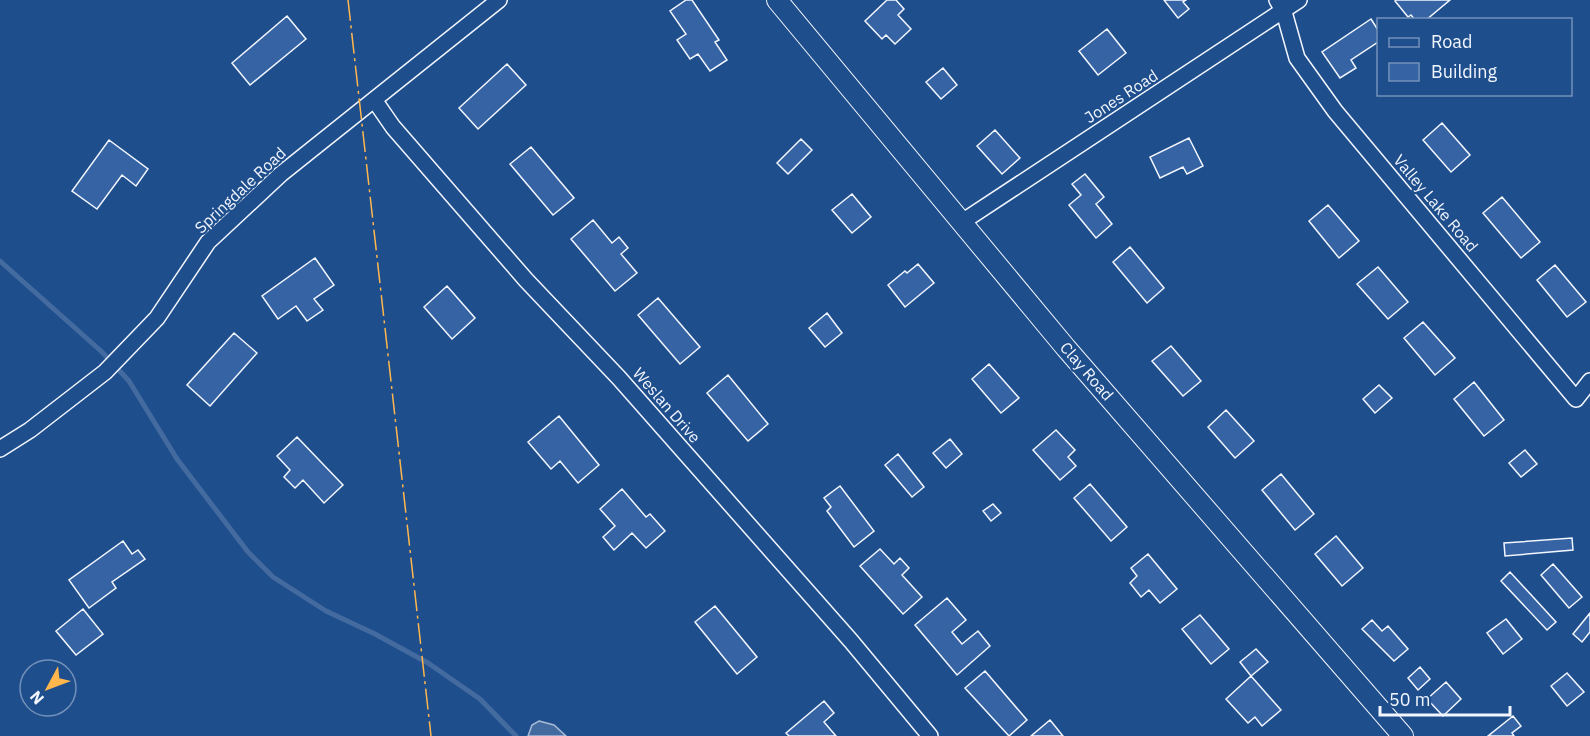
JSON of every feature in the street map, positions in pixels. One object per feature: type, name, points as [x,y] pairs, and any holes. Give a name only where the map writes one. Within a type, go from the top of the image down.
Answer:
[{"type":"street","name":"Springdale Road","points":[[0,448],[30,430],[105,372],[157,318],[208,242],[281,174],[499,0]]},
{"type":"street","name":"Clay Road","points":[[777,0],[1066,348],[1403,736]]},
{"type":"street","name":"Jones Road","points":[[962,222],[1280,6],[1299,0]]},
{"type":"street","name":"Valley Lake Road","points":[[1280,6],[1297,58],[1335,111],[1575,399],[1590,381]]},
{"type":"street","name":"Weslan Drive","points":[[375,100],[393,128],[526,280],[620,378],[851,641],[930,736]]},
{"type":"water","points":[[539,721],[554,725],[566,736],[528,736],[532,725]]},
{"type":"building","points":[[686,0],[692,0],[719,40],[715,42],[727,60],[710,71],[698,54],[690,59],[677,40],[686,34],[670,11]]},
{"type":"building","points":[[887,0],[896,0],[904,9],[898,15],[911,29],[895,44],[886,35],[882,39],[865,21]]},
{"type":"building","points":[[1164,0],[1186,0],[1183,2],[1189,9],[1178,18]]},
{"type":"building","points":[[1450,0],[1428,18],[1413,18],[1411,15],[1408,17],[1395,1]]},
{"type":"building","points":[[287,16],[306,39],[250,85],[232,63]]},
{"type":"building","points":[[1371,19],[1377,28],[1377,43],[1351,60],[1356,68],[1340,78],[1322,52]]},
{"type":"building","points":[[1107,29],[1126,53],[1098,75],[1079,51]]},
{"type":"building","points":[[507,64],[526,85],[478,129],[459,108]]},
{"type":"building","points":[[943,68],[957,85],[941,99],[926,82]]},
{"type":"building","points":[[1442,123],[1470,155],[1451,172],[1423,140]]},
{"type":"building","points":[[995,130],[1020,158],[1002,174],[977,146]]},
{"type":"building","points":[[1189,138],[1203,166],[1187,174],[1183,167],[1160,178],[1150,157]]},
{"type":"building","points":[[801,139],[812,150],[788,174],[777,163]]},
{"type":"building","points":[[109,140],[148,169],[136,186],[122,175],[97,209],[72,191]]},
{"type":"building","points":[[531,147],[574,198],[553,215],[510,164]]},
{"type":"building","points":[[1085,174],[1104,197],[1096,204],[1112,224],[1096,238],[1069,205],[1081,195],[1072,184]]},
{"type":"building","points":[[852,194],[871,217],[852,233],[832,210]]},
{"type":"building","points":[[1502,197],[1540,242],[1521,258],[1483,213]]},
{"type":"building","points":[[1328,205],[1359,241],[1339,258],[1309,221]]},
{"type":"building","points":[[593,220],[612,243],[619,237],[628,248],[621,254],[637,273],[615,291],[571,239]]},
{"type":"building","points":[[1130,247],[1164,288],[1147,303],[1113,262]]},
{"type":"building","points":[[315,258],[334,285],[314,299],[323,310],[307,321],[296,306],[278,319],[262,296]]},
{"type":"building","points":[[918,264],[934,283],[905,307],[888,285]]},
{"type":"building","points":[[1555,265],[1586,302],[1567,317],[1537,280]]},
{"type":"building","points":[[1378,267],[1408,302],[1388,319],[1357,284]]},
{"type":"building","points":[[447,286],[475,318],[452,339],[424,307]]},
{"type":"building","points":[[658,298],[700,347],[680,364],[638,315]]},
{"type":"building","points":[[827,313],[842,333],[825,347],[809,328]]},
{"type":"building","points":[[1423,322],[1455,358],[1435,375],[1404,338]]},
{"type":"building","points":[[234,333],[257,353],[210,406],[187,385]]},
{"type":"building","points":[[1171,346],[1201,381],[1183,396],[1152,361]]},
{"type":"building","points":[[989,364],[1019,398],[1001,413],[972,379]]},
{"type":"building","points":[[728,375],[768,424],[748,441],[707,393]]},
{"type":"building","points":[[1474,382],[1504,420],[1484,436],[1454,399]]},
{"type":"building","points":[[1379,385],[1392,398],[1375,413],[1363,399]]},
{"type":"building","points":[[1226,410],[1254,441],[1235,458],[1208,427]]},
{"type":"building","points":[[559,416],[599,465],[578,483],[560,461],[551,469],[528,442]]},
{"type":"building","points":[[1056,430],[1075,450],[1068,457],[1076,466],[1060,480],[1033,450]]},
{"type":"building","points":[[297,437],[343,485],[324,503],[303,480],[295,488],[284,477],[290,470],[277,456]]},
{"type":"building","points":[[950,439],[962,454],[946,468],[933,453]]},
{"type":"building","points":[[1525,450],[1537,464],[1521,477],[1509,463]]},
{"type":"building","points":[[898,454],[924,487],[912,497],[885,465]]},
{"type":"building","points":[[1281,474],[1314,514],[1295,530],[1262,490]]},
{"type":"building","points":[[1090,484],[1127,527],[1111,541],[1074,498]]},
{"type":"building","points":[[840,486],[874,531],[854,547],[827,511],[831,507],[824,498]]},
{"type":"building","points":[[622,489],[646,517],[650,514],[665,531],[646,548],[632,533],[614,550],[603,537],[615,526],[600,509]]},
{"type":"building","points":[[993,504],[1001,513],[991,521],[983,511]]},
{"type":"building","points":[[1336,536],[1363,568],[1342,586],[1315,554]]},
{"type":"building","points":[[1572,538],[1573,550],[1505,556],[1504,543]]},
{"type":"building","points":[[123,541],[132,554],[138,550],[145,559],[112,582],[116,588],[89,608],[69,580]]},
{"type":"building","points":[[880,549],[894,564],[900,558],[909,568],[902,575],[922,597],[903,614],[860,566]]},
{"type":"building","points":[[1148,554],[1177,589],[1160,603],[1149,590],[1141,597],[1130,583],[1137,576],[1131,568]]},
{"type":"building","points":[[1553,564],[1582,597],[1569,608],[1541,575]]},
{"type":"building","points":[[1510,572],[1556,622],[1547,630],[1501,581]]},
{"type":"building","points":[[947,598],[966,620],[952,632],[962,644],[978,631],[990,646],[957,675],[915,625]]},
{"type":"building","points":[[715,606],[757,657],[737,674],[695,622]]},
{"type":"building","points":[[83,609],[103,634],[76,655],[56,631]]},
{"type":"building","points":[[1590,613],[1590,632],[1582,642],[1573,634]]},
{"type":"building","points":[[1200,615],[1229,649],[1211,664],[1182,629]]},
{"type":"building","points":[[1506,619],[1522,639],[1503,654],[1487,633]]},
{"type":"building","points":[[1372,620],[1382,631],[1388,626],[1408,649],[1394,661],[1362,629]]},
{"type":"building","points":[[1256,649],[1268,662],[1251,676],[1240,662]]},
{"type":"building","points":[[1420,667],[1430,679],[1418,690],[1408,678]]},
{"type":"building","points":[[985,671],[1027,720],[1009,736],[965,688]]},
{"type":"building","points":[[1567,673],[1584,692],[1567,706],[1551,686]]},
{"type":"building","points":[[1251,676],[1281,710],[1262,726],[1255,717],[1248,723],[1226,699]]},
{"type":"building","points":[[1446,682],[1461,699],[1443,716],[1427,699]]},
{"type":"building","points":[[824,701],[834,713],[824,722],[836,736],[789,736],[786,733]]},
{"type":"building","points":[[1513,716],[1521,726],[1512,733],[1514,736],[1488,736]]},
{"type":"building","points":[[1050,720],[1063,736],[1031,736]]},
{"type":"waterway","points":[[0,261],[102,352],[129,381],[177,459],[248,552],[273,577],[326,611],[428,663],[480,699],[516,736]]},
{"type":"power","points":[[348,0],[431,736]]}]
